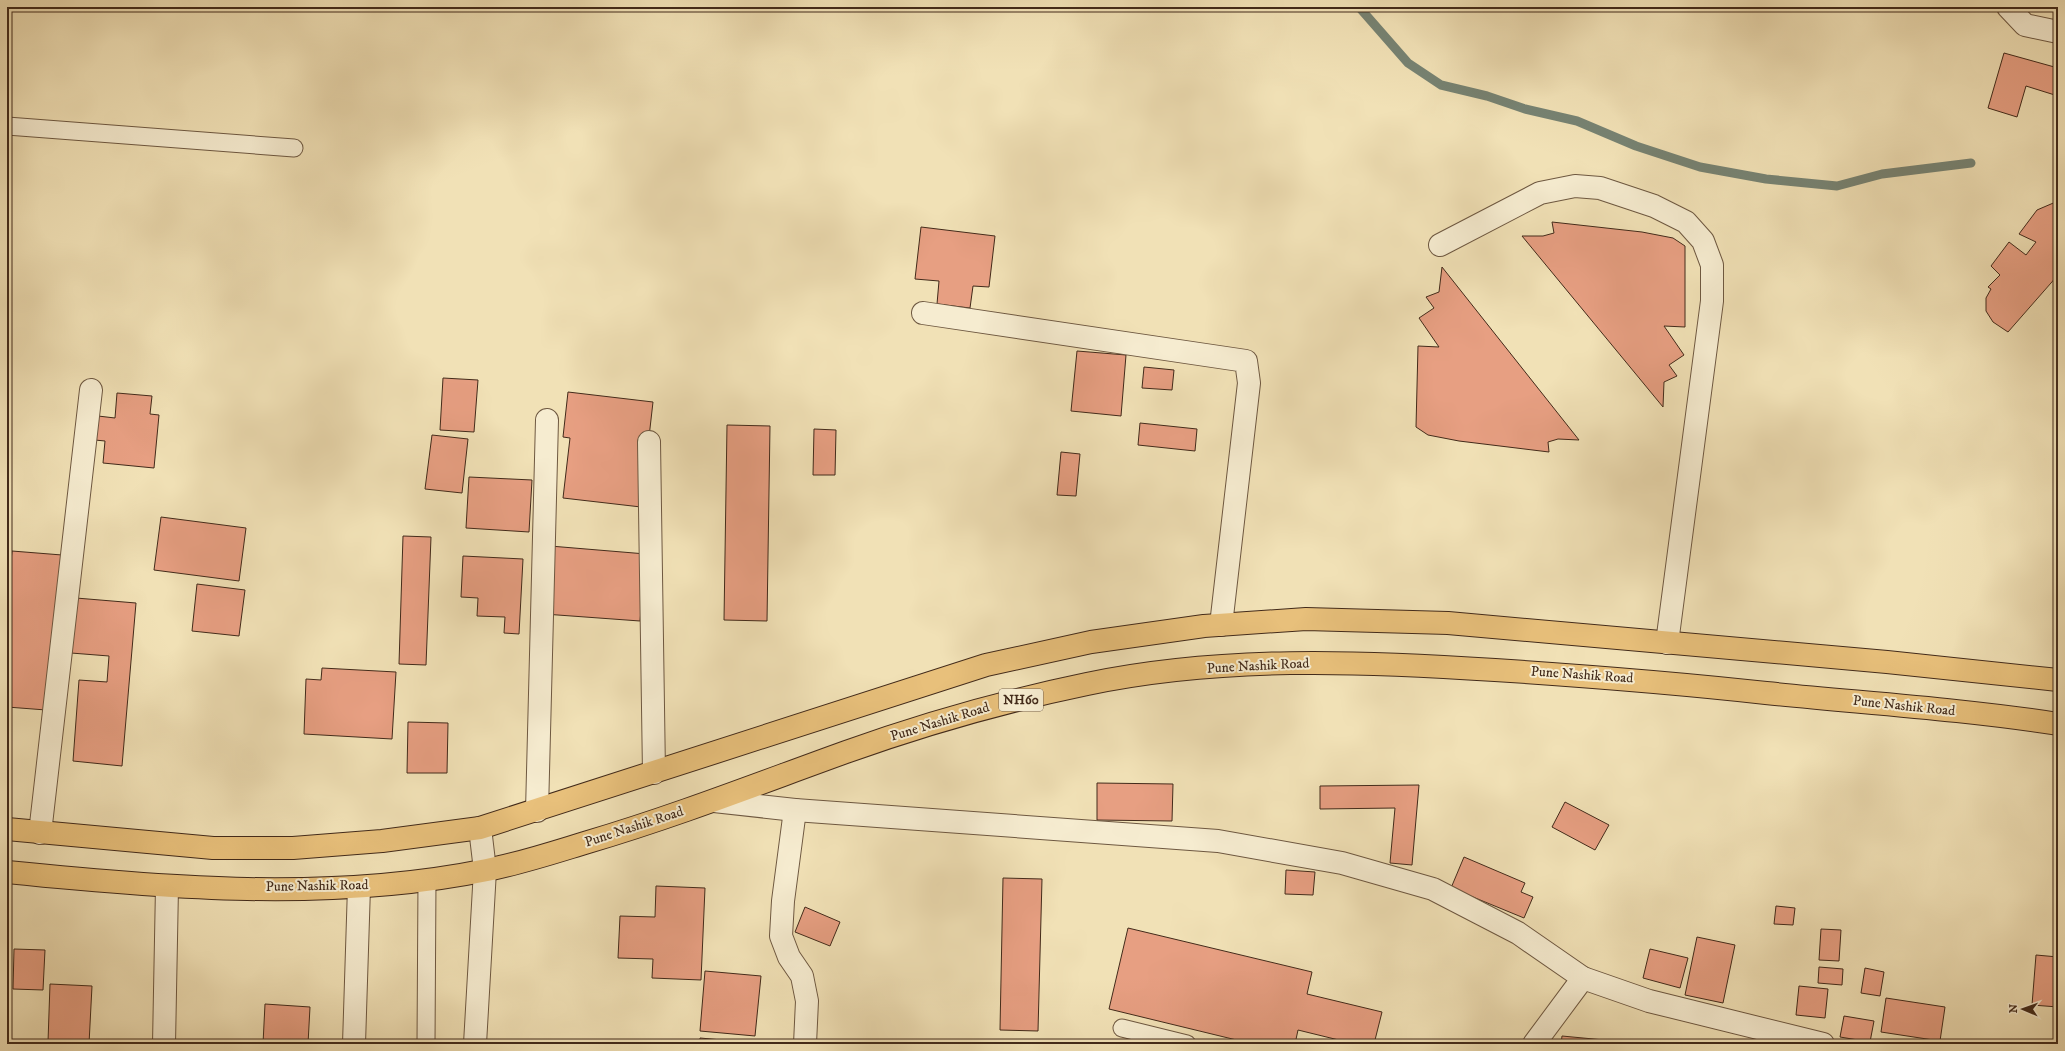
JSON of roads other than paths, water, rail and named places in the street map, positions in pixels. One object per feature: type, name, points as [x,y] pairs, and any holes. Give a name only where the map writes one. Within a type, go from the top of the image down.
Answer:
[{"type":"highway","points":[[7,829],[213,848],[293,848],[382,841],[480,828],[537,811],[986,665],[1091,642],[1221,625],[1306,619],[1448,623],[1887,662],[2058,680]]},
{"type":"highway","name":"Pune Nashik Road","points":[[7,872],[167,887],[360,887],[427,880],[485,870],[557,852],[714,801],[848,751],[959,714],[1104,681],[1164,671],[1267,663],[1363,663],[1647,680],[1931,708],[2058,724]]},
{"type":"street","points":[[2008,7],[2025,25],[2058,32]]},
{"type":"street","points":[[1440,244],[1540,193],[1575,186],[1600,188],[1654,206],[1686,222],[1703,241],[1712,266],[1712,301],[1667,643]]},
{"type":"street","points":[[923,313],[1246,360],[1249,383],[1221,625]]},
{"type":"street","points":[[40,833],[91,390]]},
{"type":"street","points":[[537,811],[547,420]]},
{"type":"street","points":[[649,442],[654,773]]},
{"type":"street","points":[[714,801],[795,810],[1218,841],[1342,863],[1433,889],[1518,933],[1583,978],[1649,1001],[1823,1044]]},
{"type":"street","points":[[795,810],[783,901],[781,936],[789,957],[802,976],[806,995],[805,1044]]},
{"type":"street","points":[[476,1044],[485,870],[480,828]]},
{"type":"street","points":[[164,1044],[167,887]]},
{"type":"street","points":[[354,1044],[360,887]]},
{"type":"street","points":[[1534,1044],[1583,978]]},
{"type":"lane","points":[[7,126],[294,148]]},
{"type":"lane","points":[[426,1044],[427,880]]},
{"type":"lane","points":[[1122,1028],[1188,1044]]},
{"type":"waterway","points":[[1359,7],[1408,63],[1441,85],[1487,96],[1525,109],[1577,121],[1636,146],[1700,167],[1766,179],[1837,186],[1882,174],[1971,163]]}]
